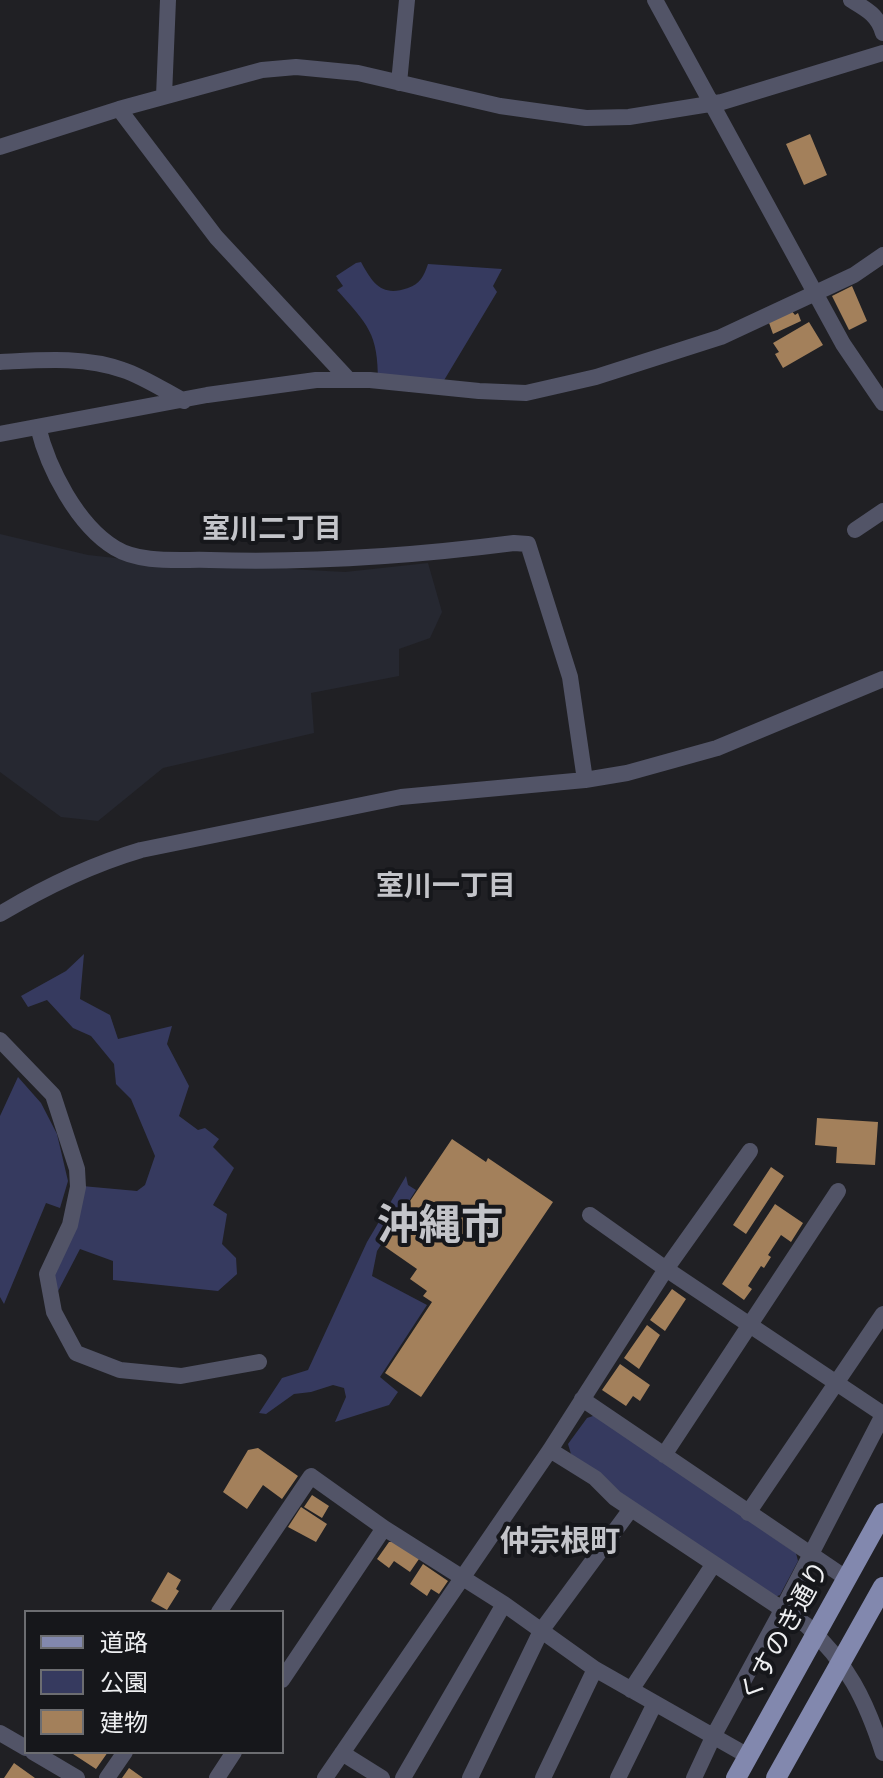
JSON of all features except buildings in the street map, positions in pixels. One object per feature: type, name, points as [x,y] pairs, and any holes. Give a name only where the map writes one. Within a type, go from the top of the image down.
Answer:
[{"type":"main road","name":"くすのき通り","points":[[736,1778],[883,1513]]},
{"type":"main road","points":[[776,1778],[883,1587]]},
{"type":"street","points":[[164,96],[168,0]]},
{"type":"street","points":[[399,83],[407,0]]},
{"type":"street","points":[[655,0],[843,344],[883,403]]},
{"type":"street","points":[[851,0],[870,11],[880,23],[883,33]]},
{"type":"street","points":[[0,147],[119,109],[262,70],[296,67],[358,73],[500,106],[586,118],[629,117],[711,105],[883,53]]},
{"type":"street","points":[[119,109],[216,237],[348,379]]},
{"type":"street","points":[[0,434],[316,380],[348,379],[526,393],[596,377],[721,337],[854,275],[883,255]]},
{"type":"street","points":[[0,362],[85,362],[123,370],[184,401]]},
{"type":"street","points":[[38,427],[48,463],[71,502],[97,534],[116,549],[135,556],[288,562],[424,555],[514,543],[528,544],[570,677],[585,780]]},
{"type":"street","points":[[855,530],[883,511]]},
{"type":"street","points":[[0,914],[63,879],[141,850],[401,797],[585,780],[674,762],[717,748],[883,679]]},
{"type":"street","points":[[0,1040],[53,1095],[77,1169],[78,1187],[70,1225],[47,1274],[54,1312],[76,1353],[120,1370],[181,1376],[259,1362]]},
{"type":"street","points":[[325,1778],[550,1450],[666,1269],[750,1151]]},
{"type":"street","points":[[664,1455],[838,1191]]},
{"type":"street","points":[[590,1215],[883,1414],[694,1778]]},
{"type":"street","points":[[748,1513],[883,1314]]},
{"type":"street","points":[[582,1399],[846,1578]]},
{"type":"street","points":[[550,1450],[595,1478],[615,1498],[817,1635],[842,1661],[875,1727],[883,1753]]},
{"type":"street","points":[[220,1610],[311,1476],[384,1528],[504,1604],[595,1669],[748,1756]]},
{"type":"street","points":[[470,1778],[541,1631],[631,1509]]},
{"type":"street","points":[[284,1677],[384,1528]]},
{"type":"street","points":[[631,1690],[713,1565]]},
{"type":"street","points":[[403,1778],[504,1604]]},
{"type":"street","points":[[543,1778],[595,1669]]},
{"type":"street","points":[[618,1778],[655,1703]]},
{"type":"street","points":[[0,1733],[24,1747]]},
{"type":"street","points":[[342,1753],[382,1778]]},
{"type":"street","points":[[36,1754],[77,1778]]},
{"type":"street","points":[[107,1778],[124,1754]]},
{"type":"street","points":[[217,1778],[233,1754]]},
{"type":"shaded area","points":[[0,534],[88,555],[142,561],[345,572],[428,563],[442,612],[430,638],[399,649],[399,676],[311,693],[314,733],[163,768],[98,821],[61,817],[0,772]]},
{"type":"green space","points":[[361,262],[379,287],[391,291],[416,284],[428,264],[502,269],[493,286],[497,292],[440,387],[378,381],[376,351],[369,331],[337,290],[343,286],[336,276]]},
{"type":"green space","points":[[84,954],[80,999],[110,1015],[118,1039],[172,1026],[167,1044],[189,1086],[179,1116],[198,1130],[205,1128],[219,1139],[213,1147],[234,1168],[213,1205],[227,1214],[222,1244],[236,1258],[237,1274],[218,1291],[113,1280],[113,1261],[80,1249],[56,1295],[52,1276],[82,1186],[137,1191],[145,1185],[155,1156],[131,1099],[116,1084],[114,1064],[91,1036],[73,1028],[47,1000],[28,1007],[21,996],[66,971]]},
{"type":"green space","points":[[18,1077],[41,1103],[57,1134],[68,1181],[60,1208],[46,1203],[4,1304],[0,1297],[0,1116]]},
{"type":"green space","points":[[406,1176],[408,1185],[416,1190],[377,1251],[372,1276],[427,1305],[380,1377],[398,1392],[389,1405],[335,1422],[346,1397],[344,1388],[333,1385],[294,1394],[266,1414],[259,1413],[282,1378],[308,1370],[367,1242]]},
{"type":"green space","points":[[596,1415],[796,1553],[798,1561],[780,1595],[772,1598],[618,1494],[571,1454],[568,1444],[587,1418]]},
{"type":"district","name":"室川二丁目","points":[[272,533]]},
{"type":"district","name":"室川一丁目","points":[[446,890]]},
{"type":"district","name":"沖縄市","points":[[440,1231]]},
{"type":"district","name":"仲宗根町","points":[[560,1545]]}]
